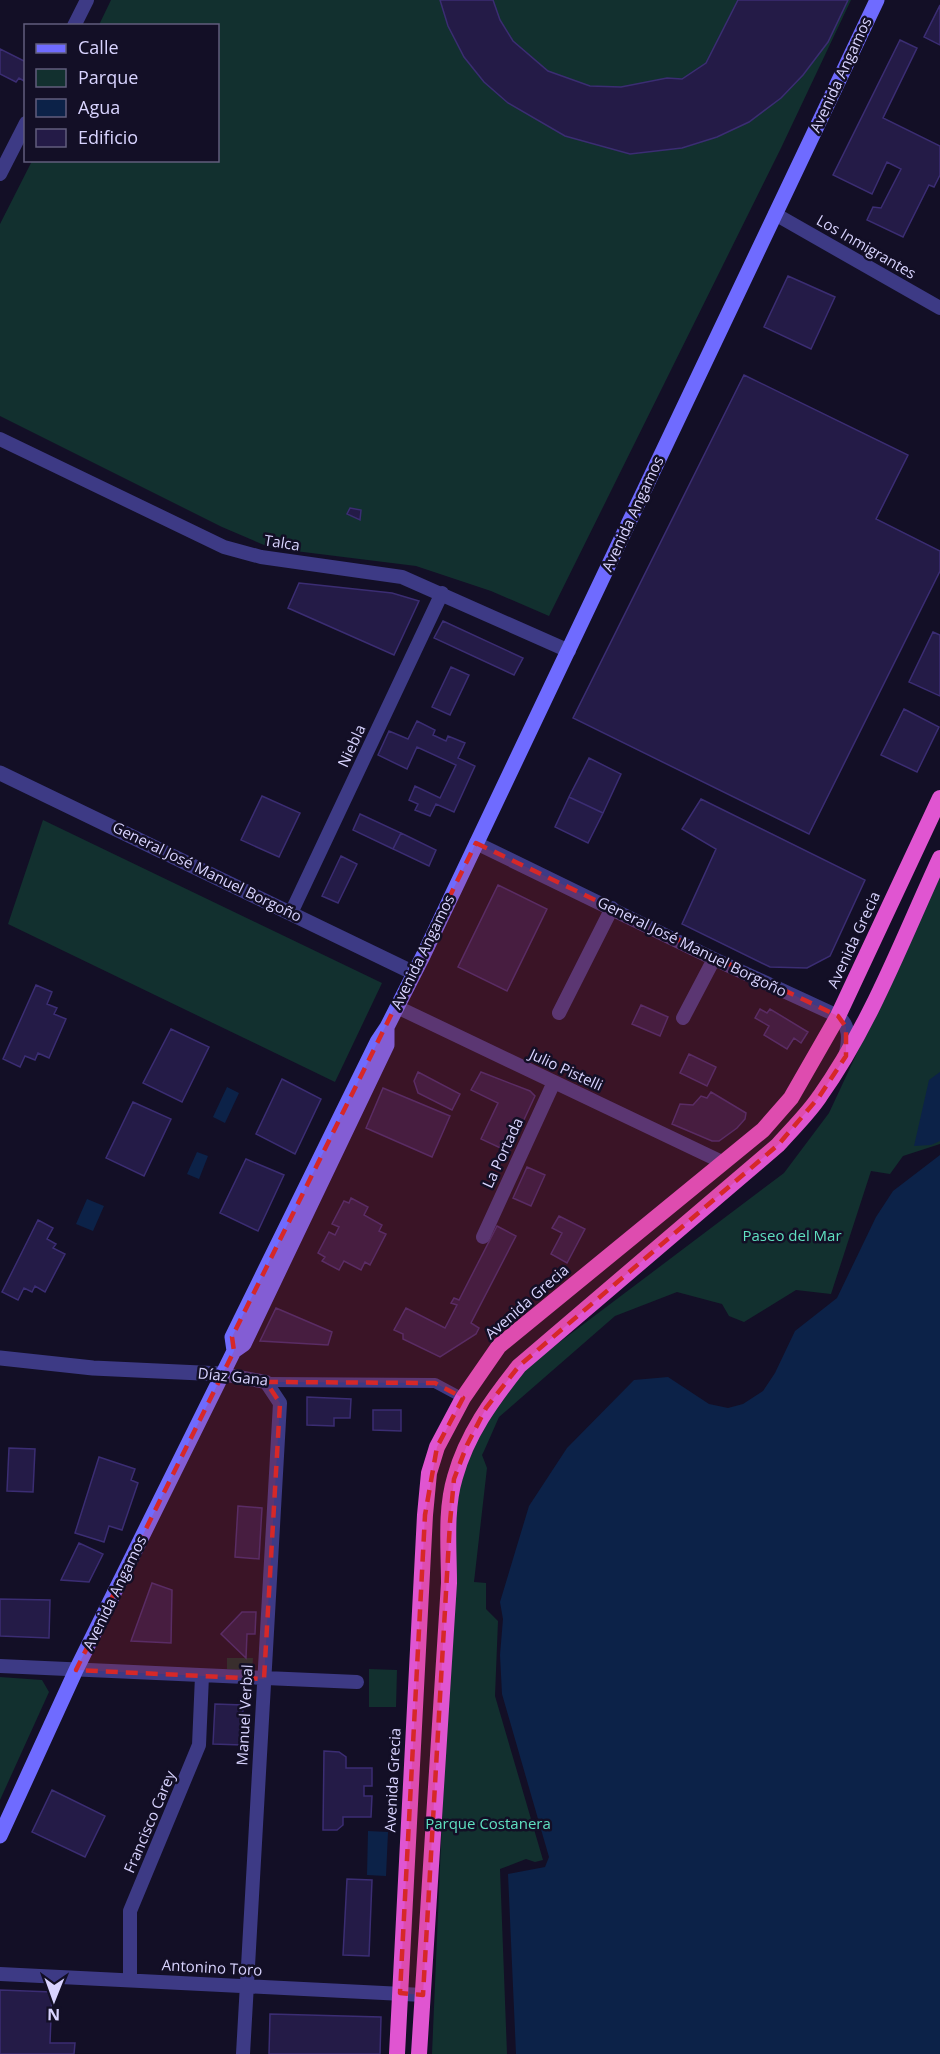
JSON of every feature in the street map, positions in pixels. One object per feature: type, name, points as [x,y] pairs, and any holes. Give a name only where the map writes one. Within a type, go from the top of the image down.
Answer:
[{"type":"highway","name":"Avenida Grecia","points":[[397,2054],[426,1504],[429,1473],[437,1447],[463,1398],[500,1346],[722,1162],[764,1130],[791,1098],[838,1016],[940,798]]},
{"type":"highway","points":[[419,2054],[449,1583],[450,1522],[454,1479],[467,1444],[486,1408],[519,1366],[778,1145],[819,1097],[846,1056],[940,858]]},
{"type":"main road","name":"Avenida Angamos","points":[[0,1836],[76,1670],[234,1351],[232,1337],[377,1042],[414,973],[877,0]]},
{"type":"street","points":[[75,24],[87,0]]},
{"type":"street","points":[[2,166],[24,127]]},
{"type":"street","name":"Los Inmigrantes","points":[[775,214],[939,304]]},
{"type":"street","name":"Talca","points":[[0,439],[224,547],[261,557],[402,577],[569,651]]},
{"type":"street","name":"Niebla","points":[[291,913],[442,593]]},
{"type":"street","name":"General José Manuel Borgoño","points":[[0,773],[414,973]]},
{"type":"street","name":"General José Manuel Borgoño","points":[[476,843],[714,959],[838,1016]]},
{"type":"street","points":[[560,1013],[612,908]]},
{"type":"street","points":[[683,1018],[714,959]]},
{"type":"street","name":"Julio Pistelli","points":[[397,1007],[722,1162]]},
{"type":"street","points":[[838,1016],[843,1020],[848,1034],[846,1056]]},
{"type":"street","name":"La Portada","points":[[483,1237],[554,1082]]},
{"type":"street","name":"Díaz Gana","points":[[0,1358],[93,1368],[222,1374],[266,1382],[435,1383],[463,1398]]},
{"type":"street","name":"Manuel Verbal","points":[[243,2054],[280,1403],[266,1382]]},
{"type":"street","points":[[0,1666],[357,1682]]},
{"type":"street","name":"Francisco Carey","points":[[130,1980],[130,1911],[199,1746],[202,1676]]},
{"type":"street","name":"Antonino Toro","points":[[0,1974],[423,1995]]},
{"type":"highlighted area","points":[[476,843],[838,1016],[846,1027],[846,1056],[819,1097],[778,1145],[519,1366],[486,1408],[467,1445],[454,1479],[450,1522],[423,1995],[400,1993],[425,1515],[437,1447],[463,1398],[435,1383],[266,1382],[280,1403],[264,1679],[76,1670],[234,1351],[232,1337]]},
{"type":"green space","points":[[111,0],[851,0],[781,148],[549,616],[491,591],[416,566],[271,548],[222,527],[0,416],[0,224],[31,162],[219,162],[219,24],[99,24]]},
{"type":"green space","points":[[43,820],[382,983],[335,1082],[8,924]]},
{"type":"green space","points":[[940,875],[940,1144],[903,1156],[890,1174],[871,1171],[831,1294],[796,1290],[744,1322],[729,1316],[722,1304],[677,1292],[615,1316],[499,1417],[482,1455],[487,1468],[474,1582],[486,1583],[486,1609],[498,1621],[495,1696],[543,1860],[535,1862],[526,1859],[500,1869],[507,2054],[432,2054],[454,1540],[458,1487],[470,1447],[524,1369],[784,1173],[829,1113]]},
{"type":"green space","points":[[227,1658],[253,1658],[252,1671],[227,1669]]},
{"type":"green space","points":[[369,1669],[397,1670],[396,1707],[369,1707]]},
{"type":"green space","points":[[0,1677],[42,1680],[49,1692],[0,1800]]},
{"type":"water","points":[[940,1072],[940,1141],[931,1145],[914,1146],[929,1080]]},
{"type":"water","points":[[227,1087],[239,1093],[225,1123],[213,1117]]},
{"type":"water","points":[[197,1152],[208,1156],[199,1179],[187,1174]]},
{"type":"water","points":[[940,1155],[940,2054],[516,2054],[508,1874],[545,1867],[549,1857],[502,1694],[500,1655],[503,1619],[500,1602],[529,1506],[567,1448],[634,1380],[668,1377],[709,1404],[728,1408],[743,1404],[763,1391],[775,1373],[795,1331],[837,1298],[876,1217],[893,1191]]},
{"type":"water","points":[[87,1199],[104,1206],[93,1231],[76,1224]]},
{"type":"water","points":[[368,1831],[388,1832],[386,1876],[367,1875]]},
{"type":"building","points":[[440,0],[493,0],[500,20],[513,41],[548,71],[590,86],[621,87],[667,78],[682,79],[706,63],[738,0],[848,0],[828,42],[803,75],[781,98],[749,122],[717,137],[682,148],[630,154],[565,136],[508,103],[484,82],[464,57],[448,26]]},
{"type":"building","points":[[940,5],[940,45],[924,37]]},
{"type":"building","points":[[900,40],[917,48],[883,118],[940,146],[940,175],[934,187],[929,185],[903,237],[867,220],[873,207],[881,208],[901,169],[887,162],[872,194],[833,175]]},
{"type":"building","points":[[0,49],[24,61],[24,81],[19,78],[16,82],[0,74]]},
{"type":"building","points":[[788,276],[835,297],[811,349],[764,327]]},
{"type":"building","points":[[744,375],[908,455],[876,519],[940,551],[940,571],[809,834],[573,718]]},
{"type":"building","points":[[350,508],[361,510],[360,520],[347,514]]},
{"type":"building","points":[[299,583],[392,593],[419,601],[394,655],[288,608]]},
{"type":"building","points":[[443,621],[523,658],[514,675],[434,638]]},
{"type":"building","points":[[933,632],[940,635],[940,696],[909,682]]},
{"type":"building","points":[[451,667],[469,675],[450,715],[432,707]]},
{"type":"building","points":[[904,709],[939,727],[917,772],[881,755]]},
{"type":"building","points":[[417,721],[435,730],[433,735],[446,741],[448,736],[465,743],[458,758],[475,766],[454,812],[436,804],[430,816],[415,810],[418,804],[409,800],[415,786],[440,798],[456,765],[417,747],[407,769],[378,755],[389,731],[408,739]]},
{"type":"building","points":[[589,758],[621,774],[603,813],[569,797]]},
{"type":"building","points":[[262,796],[300,813],[279,857],[241,840]]},
{"type":"building","points":[[569,797],[603,813],[588,843],[555,827]]},
{"type":"building","points":[[701,799],[865,880],[830,956],[807,968],[770,967],[682,924],[716,849],[682,829]]},
{"type":"building","points":[[360,814],[401,833],[393,849],[353,830]]},
{"type":"building","points":[[401,833],[436,850],[429,866],[393,849]]},
{"type":"building","points":[[341,856],[357,864],[338,903],[322,896]]},
{"type":"building","points":[[498,885],[547,909],[507,991],[458,967]]},
{"type":"building","points":[[36,985],[52,992],[47,1004],[57,1008],[54,1014],[66,1019],[49,1058],[38,1053],[35,1060],[25,1056],[20,1067],[3,1059]]},
{"type":"building","points":[[641,1005],[668,1017],[660,1036],[632,1024]]},
{"type":"building","points":[[760,1009],[767,1013],[770,1009],[808,1032],[801,1043],[794,1038],[787,1049],[764,1035],[769,1026],[755,1018]]},
{"type":"building","points":[[171,1029],[209,1047],[182,1102],[143,1083]]},
{"type":"building","points":[[689,1054],[716,1067],[707,1086],[680,1073]]},
{"type":"building","points":[[418,1072],[460,1094],[452,1110],[418,1093],[414,1081]]},
{"type":"building","points":[[481,1072],[530,1091],[535,1096],[509,1152],[481,1139],[498,1103],[471,1090]]},
{"type":"building","points":[[282,1079],[321,1099],[295,1154],[256,1134]]},
{"type":"building","points":[[383,1088],[450,1116],[432,1157],[366,1128]]},
{"type":"building","points":[[711,1092],[746,1113],[745,1119],[737,1128],[719,1141],[712,1141],[672,1124],[680,1104],[693,1105],[701,1096],[707,1098]]},
{"type":"building","points":[[133,1102],[171,1119],[144,1176],[106,1158]]},
{"type":"building","points":[[246,1159],[284,1175],[258,1231],[220,1213]]},
{"type":"building","points":[[527,1167],[545,1175],[531,1206],[513,1198]]},
{"type":"building","points":[[351,1198],[368,1207],[364,1215],[382,1225],[379,1231],[386,1234],[370,1265],[365,1262],[361,1270],[344,1261],[339,1270],[322,1261],[325,1257],[318,1253],[329,1232],[335,1235],[339,1227],[332,1224],[344,1201],[349,1203]]},
{"type":"building","points":[[559,1216],[585,1229],[567,1263],[551,1254],[562,1233],[552,1228]]},
{"type":"building","points":[[38,1220],[53,1228],[47,1239],[56,1244],[53,1248],[65,1254],[45,1292],[35,1286],[32,1292],[24,1288],[18,1300],[2,1292]]},
{"type":"building","points":[[497,1226],[516,1236],[471,1323],[479,1328],[476,1334],[440,1357],[403,1339],[403,1334],[394,1330],[406,1308],[445,1328],[457,1305],[451,1303],[454,1298],[459,1300]]},
{"type":"building","points":[[276,1308],[332,1332],[328,1345],[260,1341]]},
{"type":"building","points":[[307,1397],[351,1399],[350,1418],[334,1418],[334,1426],[307,1425]]},
{"type":"building","points":[[373,1410],[401,1410],[401,1431],[373,1430]]},
{"type":"building","points":[[9,1448],[35,1449],[33,1492],[7,1491]]},
{"type":"building","points":[[99,1457],[135,1469],[131,1480],[138,1483],[122,1530],[109,1526],[104,1542],[75,1533]]},
{"type":"building","points":[[238,1506],[262,1508],[259,1559],[235,1557]]},
{"type":"building","points":[[79,1543],[103,1554],[89,1582],[61,1580]]},
{"type":"building","points":[[152,1583],[172,1590],[171,1643],[131,1641]]},
{"type":"building","points":[[0,1599],[50,1600],[49,1638],[0,1636]]},
{"type":"building","points":[[242,1612],[256,1612],[255,1634],[247,1634],[246,1658],[221,1634]]},
{"type":"building","points":[[215,1704],[243,1705],[242,1745],[213,1744]]},
{"type":"building","points":[[324,1751],[339,1752],[346,1757],[346,1768],[372,1768],[372,1786],[364,1786],[364,1796],[372,1796],[371,1817],[343,1817],[343,1825],[337,1830],[323,1830]]},
{"type":"building","points":[[52,1790],[105,1816],[85,1857],[32,1832]]},
{"type":"building","points":[[347,1879],[372,1880],[369,1956],[343,1955]]},
{"type":"building","points":[[0,1990],[52,1992],[50,2043],[75,2043],[74,2054],[0,2054]]},
{"type":"building","points":[[270,2014],[381,2017],[380,2054],[269,2054]]},
{"type":"park label","name":"Paseo del Mar","points":[[792,1236]]},
{"type":"park label","name":"Parque Costanera","points":[[488,1824]]}]
